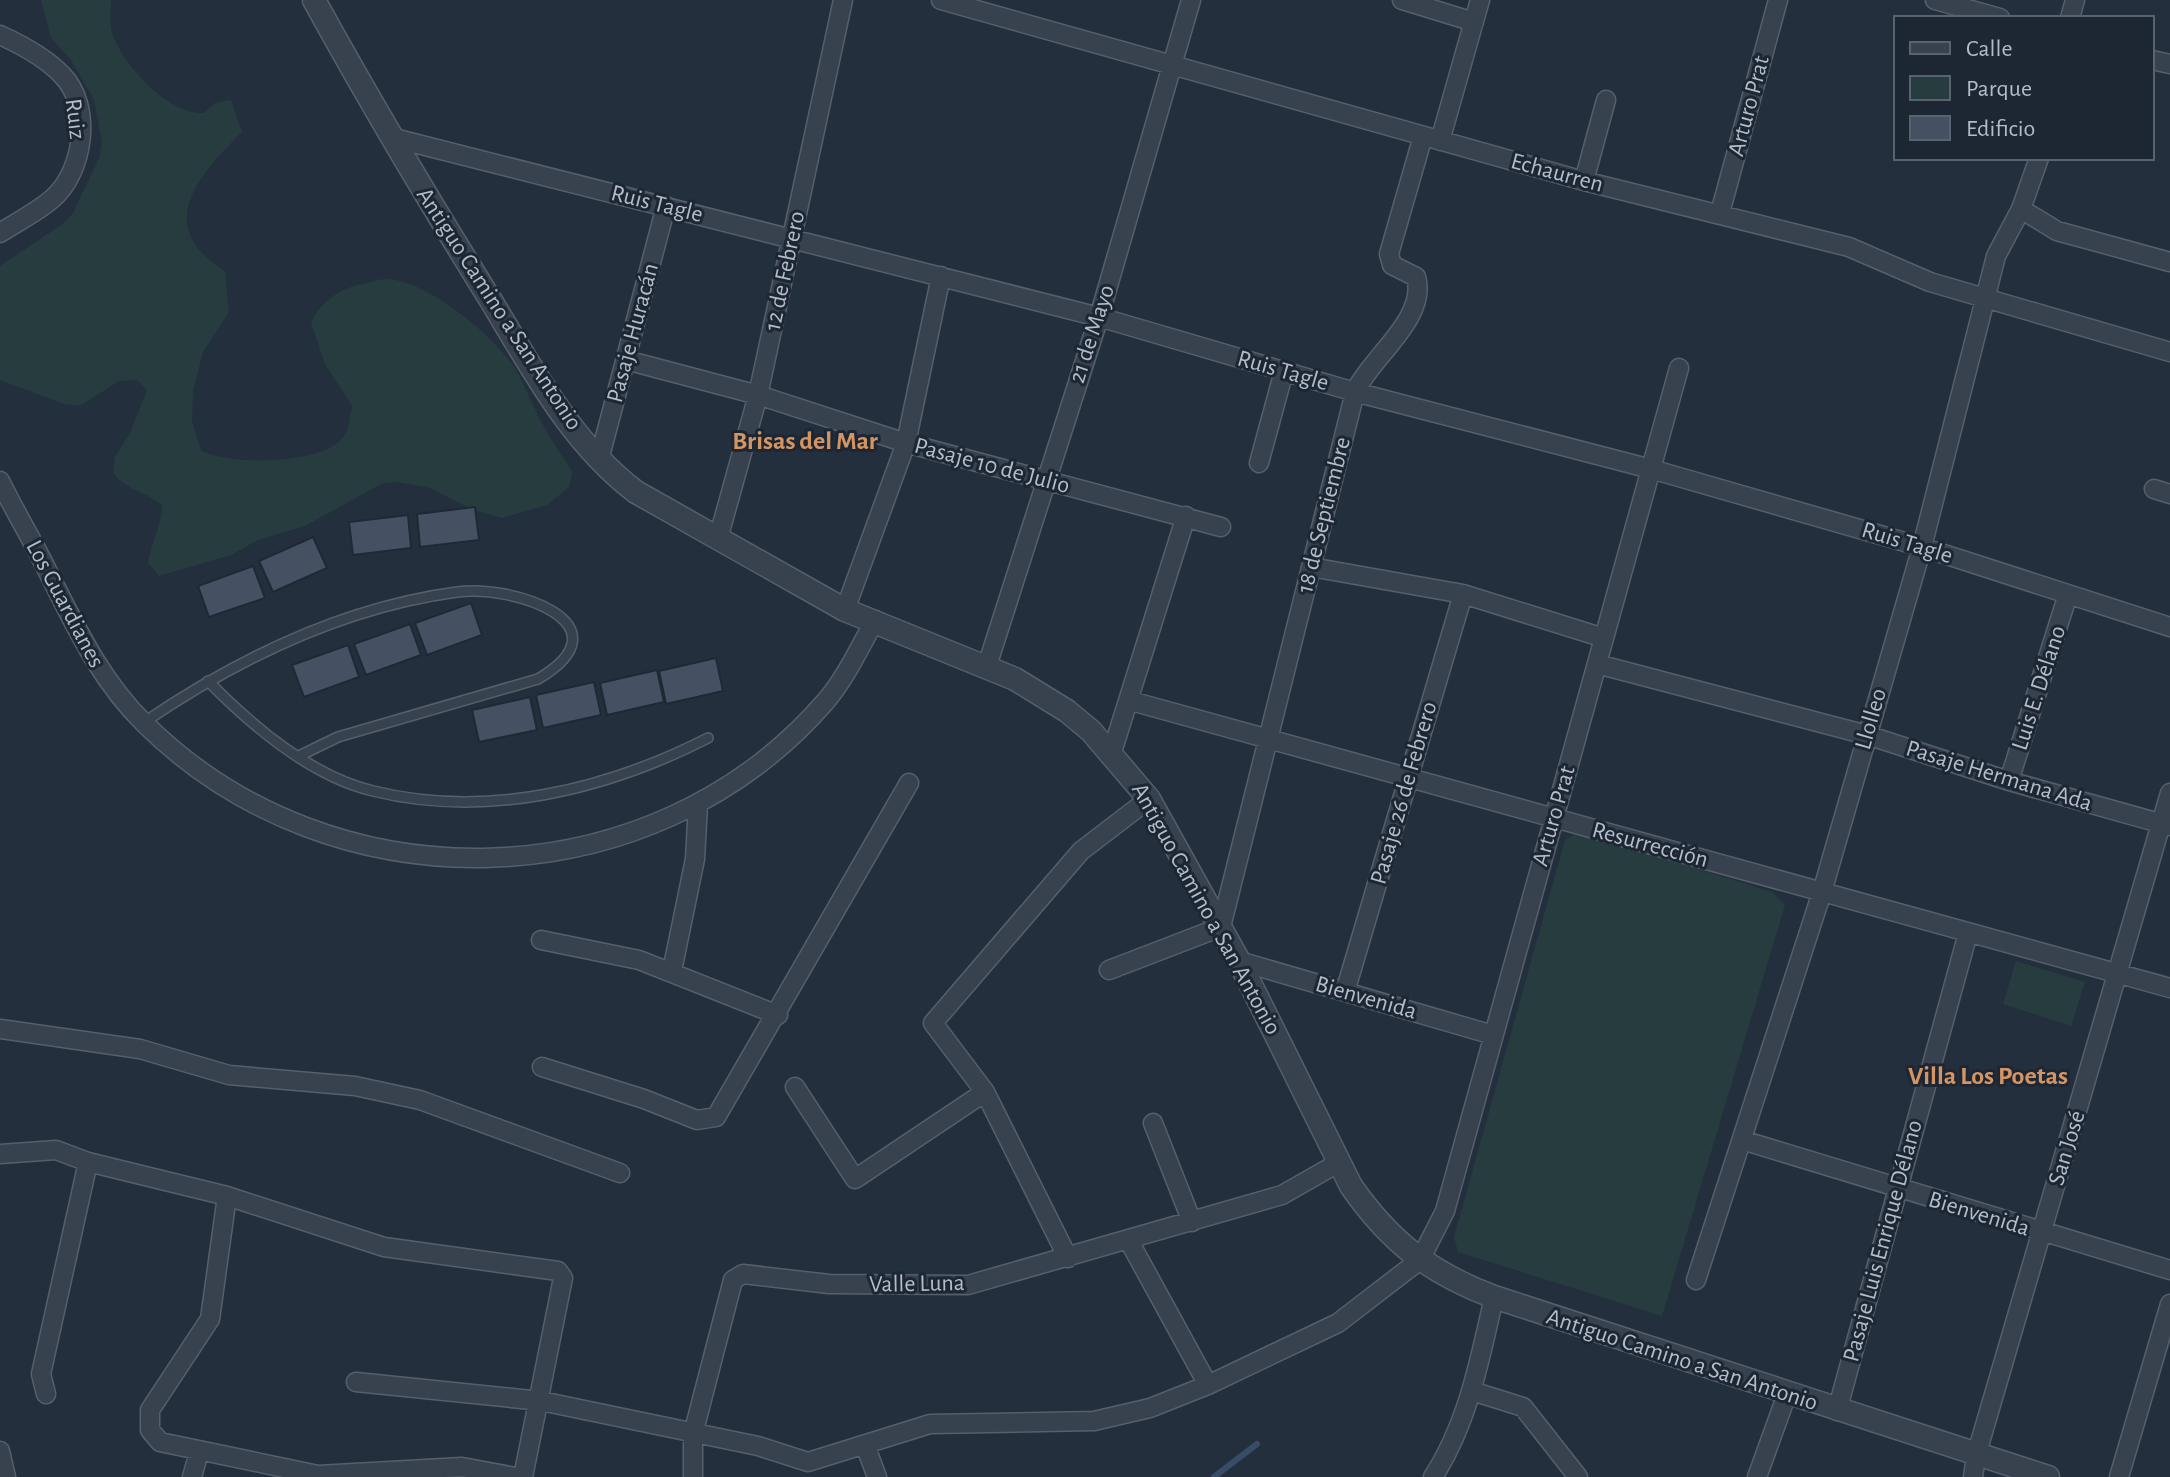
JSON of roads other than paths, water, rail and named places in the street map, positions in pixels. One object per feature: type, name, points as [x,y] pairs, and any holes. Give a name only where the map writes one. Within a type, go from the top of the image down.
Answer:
[{"type":"street","name":"Antiguo Camino a San Antonio","points":[[314,0],[390,137],[549,396],[599,460],[636,492],[845,610],[987,666],[1067,711],[1112,752],[1149,799],[1221,927],[1338,1163],[1377,1220],[1420,1260],[1442,1276],[1494,1297],[1837,1411],[1974,1466],[2048,1477]]},
{"type":"street","name":"12 de Febrero","points":[[718,539],[758,395],[843,0]]},
{"type":"street","name":"Echaurren","points":[[941,0],[1172,68],[1584,181],[1849,247],[1917,277],[2170,352]]},
{"type":"street","name":"21 de Mayo","points":[[987,666],[1099,317],[1191,0]]},
{"type":"street","points":[[1402,0],[1474,22]]},
{"type":"street","name":"18 de Septiembre","points":[[1221,927],[1355,392],[1368,368],[1403,329],[1415,303],[1416,277],[1392,265],[1389,254],[1480,0]]},
{"type":"street","name":"Arturo Prat","points":[[1720,213],[1778,0]]},
{"type":"street","points":[[1935,0],[1993,16]]},
{"type":"street","name":"Ruiz","points":[[0,233],[55,197],[75,165],[81,127],[76,96],[65,77],[45,60],[1,37]]},
{"type":"street","points":[[1584,181],[1606,100]]},
{"type":"street","name":"Ruis Tagle","points":[[390,137],[1099,317],[1355,392],[1651,469],[1922,547],[2170,627]]},
{"type":"street","name":"Llolleo","points":[[1696,1280],[1822,892],[1922,547],[1996,256],[2021,209],[2038,160]]},
{"type":"street","name":"Pasaje Huracán","points":[[599,460],[666,206]]},
{"type":"street","points":[[2021,209],[2057,231],[2170,262]]},
{"type":"street","points":[[845,610],[906,443],[941,276]]},
{"type":"street","name":"Pasaje 10 de Julio","points":[[626,360],[758,395],[906,443],[1221,527]]},
{"type":"street","name":"Arturo Prat","points":[[1420,1260],[1445,1211],[1679,368]]},
{"type":"street","points":[[1259,463],[1284,371]]},
{"type":"street","name":"Los Guardianes","points":[[0,481],[99,671],[143,723],[214,781],[283,820],[348,843],[415,856],[485,860],[556,853],[624,836],[698,804],[749,771],[803,726],[827,700],[875,620]]},
{"type":"street","points":[[1112,752],[1131,701],[1186,516]]},
{"type":"street","points":[[1311,567],[1463,594],[1604,638]]},
{"type":"street","name":"Pasaje 26 de Febrero","points":[[1345,992],[1463,594]]},
{"type":"street","name":"Luis E. Délano","points":[[2009,781],[2068,594]]},
{"type":"street","name":"Pasaje Hermana Ada","points":[[1597,664],[1867,735],[2009,781],[2166,824]]},
{"type":"street","name":"Resurrección","points":[[1131,701],[2170,988]]},
{"type":"street","points":[[542,1067],[644,1099],[697,1120],[710,1120],[724,1108],[909,783]]},
{"type":"street","name":"San José","points":[[1974,1466],[2166,824],[2170,793]]},
{"type":"street","points":[[1068,1258],[985,1092],[933,1023],[1081,851],[1149,799]]},
{"type":"street","points":[[672,971],[695,859],[698,804]]},
{"type":"street","points":[[1109,970],[1221,927]]},
{"type":"street","name":"Pasaje Luis Enrique Délano","points":[[1837,1411],[1968,933]]},
{"type":"street","points":[[541,940],[606,950],[672,971],[778,1015]]},
{"type":"street","name":"Bienvenida","points":[[1239,961],[1493,1035]]},
{"type":"street","points":[[0,1029],[140,1049],[229,1075],[355,1086],[420,1100],[620,1173]]},
{"type":"street","points":[[795,1087],[855,1179],[985,1092]]},
{"type":"street","points":[[1153,1123],[1192,1222]]},
{"type":"street","name":"Bienvenida","points":[[1742,1140],[2170,1270]]},
{"type":"street","points":[[0,1154],[56,1150],[88,1162],[227,1196],[384,1247],[558,1271],[563,1278],[541,1401],[523,1477]]},
{"type":"street","points":[[46,1394],[41,1374],[88,1162]]},
{"type":"street","name":"Valle Luna","points":[[693,1477],[693,1434],[733,1280],[743,1274],[829,1284],[968,1285],[1282,1195],[1338,1163]]},
{"type":"street","points":[[227,1196],[216,1253],[218,1270],[210,1319],[150,1410],[150,1430],[160,1442],[318,1475],[462,1467],[515,1477]]},
{"type":"street","points":[[1129,1241],[1208,1385]]},
{"type":"street","points":[[356,1382],[541,1401],[758,1446],[808,1462],[930,1424],[1094,1421],[1150,1408],[1208,1385],[1338,1323],[1420,1260]]},
{"type":"street","points":[[1433,1477],[1445,1459],[1472,1391],[1494,1297]]},
{"type":"street","points":[[2119,1477],[2170,1304]]},
{"type":"street","points":[[1472,1391],[1523,1407],[1578,1477]]},
{"type":"street","points":[[1757,1477],[1787,1394]]},
{"type":"street","points":[[865,1445],[877,1477]]},
{"type":"street","points":[[0,1451],[6,1477]]},
{"type":"street","points":[[192,1477],[199,1452]]},
{"type":"lane","points":[[143,723],[208,681],[313,631],[394,606],[456,592],[494,591],[527,598],[552,608],[565,621],[570,639],[566,656],[538,679],[338,737],[299,756]]},
{"type":"lane","points":[[208,681],[251,722],[299,756],[371,791],[436,799],[501,799],[603,782],[639,770],[708,738]]},
{"type":"waterway","points":[[1214,1477],[1257,1444]]},
{"type":"district","name":"Brisas del Mar","points":[[805,441]]},
{"type":"district","name":"Villa Los Poetas","points":[[1988,1076]]}]
